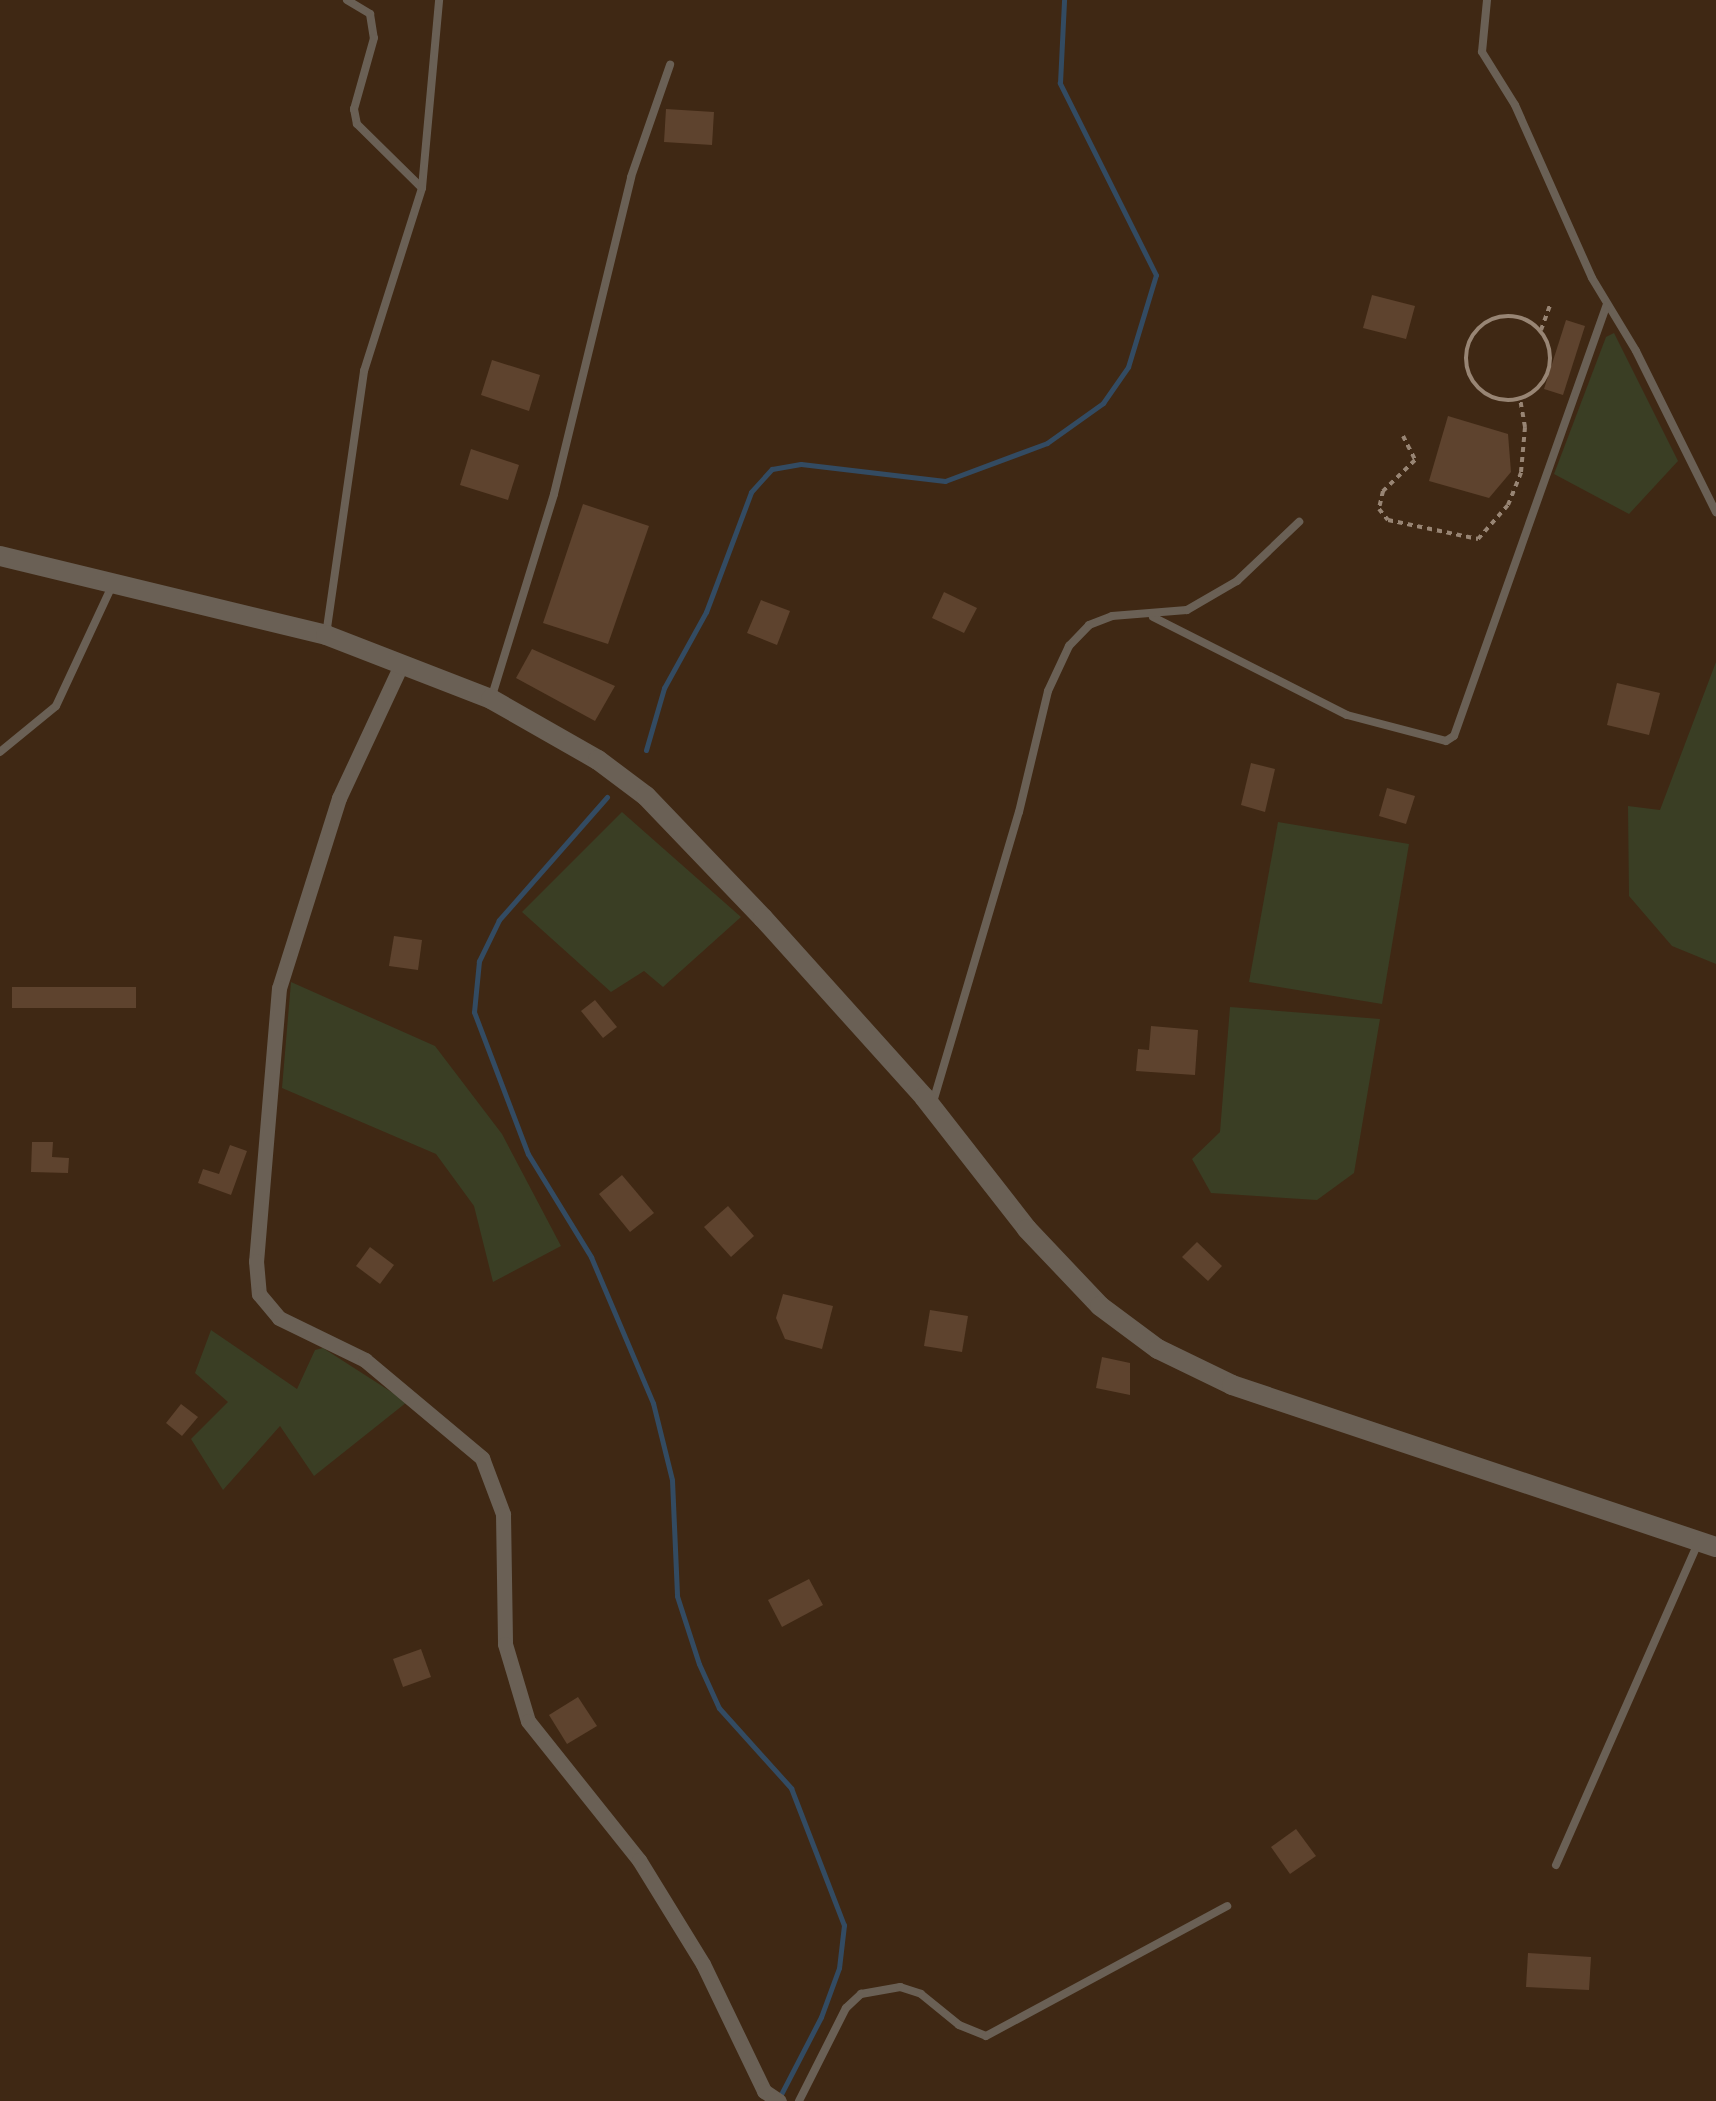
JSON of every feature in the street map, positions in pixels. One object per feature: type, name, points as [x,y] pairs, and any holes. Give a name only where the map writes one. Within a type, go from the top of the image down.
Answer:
[{"type":"street","points":[[0,556],[326,635],[491,699],[646,796],[931,1107],[1027,1229],[1100,1306],[1158,1348],[1232,1385],[1708,1544]]},
{"type":"street","points":[[402,664],[339,798],[279,988],[256,1261],[260,1294],[279,1318],[365,1360],[457,1430],[482,1458],[504,1514],[505,1644],[528,1721],[639,1860],[703,1964],[764,2091],[778,2101]]},
{"type":"lane","points":[[347,0],[370,14],[374,38],[354,109],[357,124],[422,188]]},
{"type":"lane","points":[[326,635],[364,371],[422,188],[439,0]]},
{"type":"lane","points":[[1487,0],[1482,52],[1515,105],[1607,305],[1716,512]]},
{"type":"lane","points":[[491,699],[554,494],[631,176],[670,65]]},
{"type":"lane","points":[[1153,618],[1347,716],[1446,741],[1607,305]]},
{"type":"lane","points":[[931,1107],[1019,812],[1048,690],[1069,646],[1089,625],[1112,616],[1153,618],[1187,610],[1237,581],[1298,522]]},
{"type":"lane","points":[[0,752],[56,706],[113,584]]},
{"type":"lane","points":[[1556,1865],[1708,1544]]},
{"type":"lane","points":[[799,2101],[846,2008],[861,1994],[900,1987],[922,1994],[959,2025],[986,2036],[1227,1906]]},
{"type":"path","points":[[1520,399],[1548,372],[1541,330],[1552,303]]},
{"type":"path","points":[[1520,399],[1479,390],[1470,378],[1466,350],[1492,318],[1521,318],[1541,330]]},
{"type":"path","points":[[1403,436],[1415,460],[1384,491],[1379,509],[1388,520],[1478,539],[1508,505],[1521,472],[1526,427],[1520,399]]},
{"type":"green space","points":[[1614,333],[1678,461],[1629,514],[1554,474],[1606,337]]},
{"type":"green space","points":[[1716,662],[1716,964],[1672,946],[1629,896],[1628,806],[1660,810]]},
{"type":"green space","points":[[622,812],[741,917],[663,987],[644,971],[611,992],[522,912]]},
{"type":"green space","points":[[1278,822],[1409,844],[1382,1004],[1249,982]]},
{"type":"green space","points":[[291,982],[435,1046],[502,1134],[561,1246],[493,1282],[474,1206],[436,1154],[282,1088]]},
{"type":"green space","points":[[1230,1007],[1380,1019],[1354,1173],[1317,1200],[1211,1193],[1192,1159],[1220,1132]]},
{"type":"green space","points":[[211,1330],[297,1389],[315,1350],[323,1348],[407,1402],[314,1476],[280,1426],[223,1490],[191,1439],[228,1402],[195,1373]]},
{"type":"building","points":[[666,109],[714,112],[712,145],[664,142]]},
{"type":"building","points":[[1372,295],[1415,306],[1406,339],[1363,328]]},
{"type":"building","points":[[1566,320],[1585,326],[1563,395],[1544,389]]},
{"type":"building","points":[[492,360],[540,375],[529,411],[481,395]]},
{"type":"building","points":[[1448,416],[1508,434],[1511,472],[1489,498],[1429,481]]},
{"type":"building","points":[[471,449],[519,465],[508,500],[460,485]]},
{"type":"building","points":[[583,504],[649,526],[608,644],[543,623]]},
{"type":"building","points":[[944,592],[977,608],[964,633],[932,618]]},
{"type":"building","points":[[761,600],[790,611],[777,645],[747,633]]},
{"type":"building","points":[[532,649],[615,686],[595,721],[516,678]]},
{"type":"building","points":[[1617,683],[1660,693],[1649,735],[1607,725]]},
{"type":"building","points":[[1251,763],[1275,769],[1265,812],[1241,805]]},
{"type":"building","points":[[1387,788],[1415,796],[1406,824],[1379,816]]},
{"type":"building","points":[[394,936],[422,940],[418,970],[389,966]]},
{"type":"building","points":[[12,987],[136,987],[136,1008],[12,1008]]},
{"type":"building","points":[[595,1000],[617,1027],[603,1038],[581,1011]]},
{"type":"building","points":[[1151,1026],[1198,1030],[1195,1075],[1136,1071],[1138,1049],[1149,1050]]},
{"type":"building","points":[[32,1142],[53,1142],[52,1157],[69,1158],[68,1173],[31,1172]]},
{"type":"building","points":[[230,1145],[247,1151],[231,1195],[198,1183],[203,1169],[219,1174]]},
{"type":"building","points":[[622,1175],[654,1213],[630,1232],[599,1194]]},
{"type":"building","points":[[728,1206],[754,1236],[731,1257],[704,1227]]},
{"type":"building","points":[[1197,1242],[1222,1266],[1208,1281],[1182,1257]]},
{"type":"building","points":[[370,1247],[394,1265],[380,1284],[356,1266]]},
{"type":"building","points":[[783,1294],[833,1306],[822,1349],[785,1339],[776,1318]]},
{"type":"building","points":[[930,1310],[968,1316],[962,1352],[924,1346]]},
{"type":"building","points":[[1102,1357],[1130,1363],[1130,1395],[1096,1388]]},
{"type":"building","points":[[181,1404],[198,1417],[182,1436],[166,1423]]},
{"type":"building","points":[[809,1579],[823,1605],[782,1627],[768,1600]]},
{"type":"building","points":[[421,1649],[431,1677],[403,1687],[393,1659]]},
{"type":"building","points":[[578,1697],[597,1726],[567,1744],[549,1715]]},
{"type":"building","points":[[1296,1829],[1316,1856],[1290,1874],[1271,1847]]},
{"type":"building","points":[[1528,1953],[1591,1957],[1589,1990],[1526,1987]]},
{"type":"waterway","points":[[646,750],[664,688],[706,612],[751,492],[772,469],[801,464],[945,481],[1047,443],[1103,403],[1128,367],[1156,275],[1060,83],[1064,0]]},
{"type":"waterway","points":[[607,797],[499,920],[479,961],[474,1012],[528,1154],[591,1257],[653,1403],[672,1480],[677,1596],[699,1664],[719,1708],[791,1788],[844,1925],[839,1968],[821,2017],[779,2098]]}]
